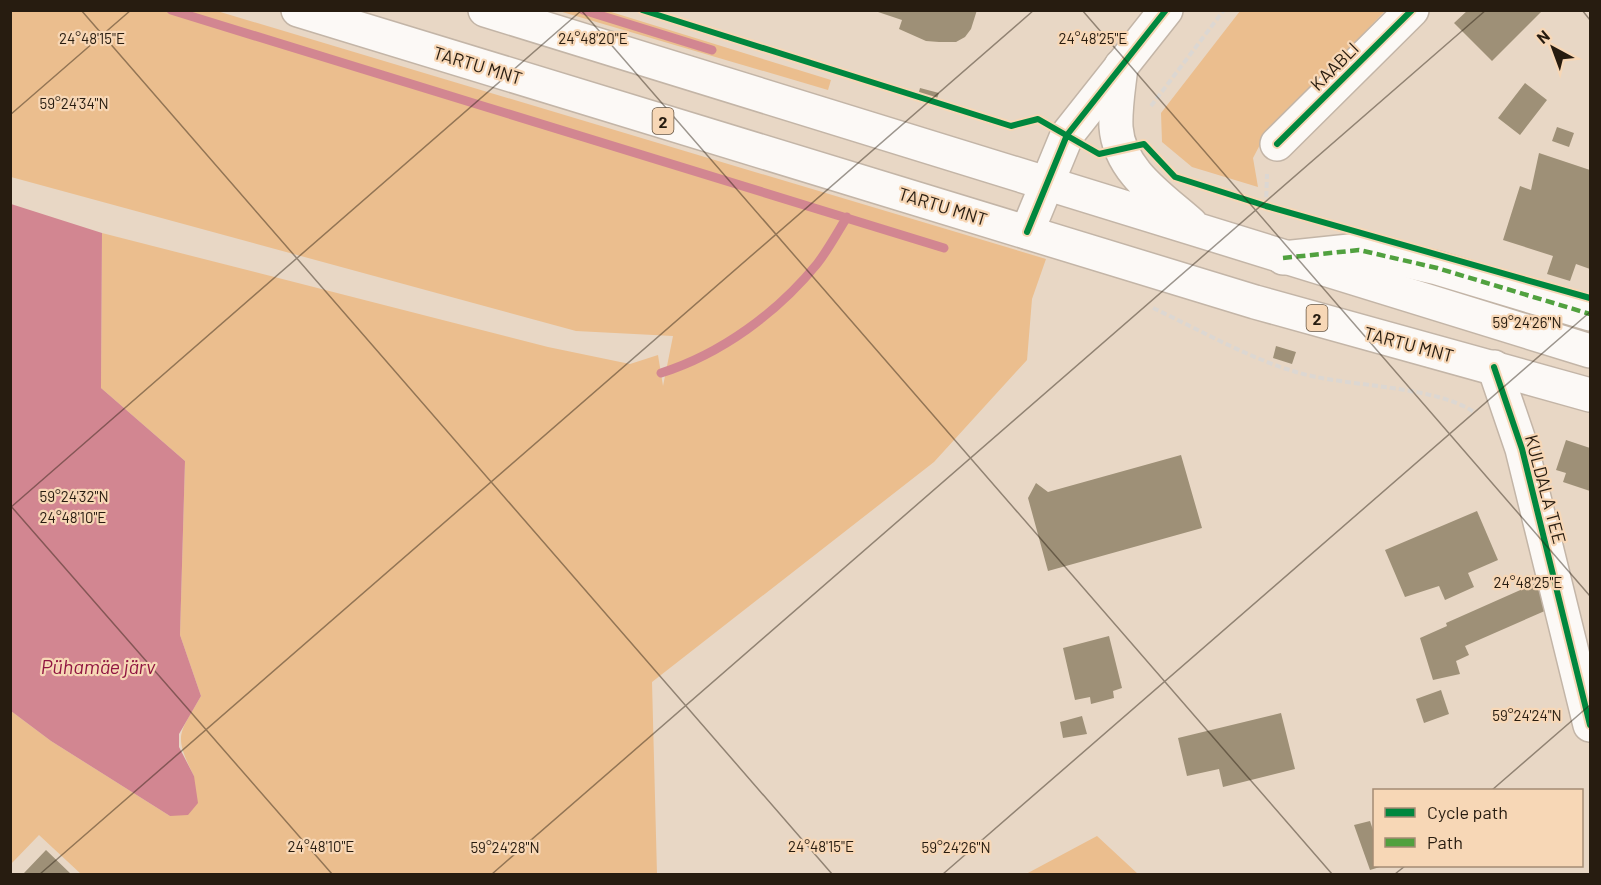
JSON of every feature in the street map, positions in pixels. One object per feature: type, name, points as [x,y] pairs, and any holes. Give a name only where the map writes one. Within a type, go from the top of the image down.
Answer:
[{"type":"main road","name":"TARTU MNT","points":[[298,10],[1255,302],[1590,395]]},
{"type":"main road","points":[[485,10],[1590,351]]},
{"type":"main road","points":[[1027,232],[1045,183],[1067,135],[1166,10]]},
{"type":"main road","name":"KAABLI","points":[[1277,144],[1412,10]]},
{"type":"main road","points":[[1121,66],[1116,130],[1127,162],[1136,174],[1199,232]]},
{"type":"main road","points":[[1283,258],[1359,250],[1437,268],[1590,314]]},
{"type":"main road","name":"KULDALA TEE","points":[[1494,367],[1522,450],[1590,725]]},
{"type":"path","points":[[1148,113],[1155,99],[1224,10]]},
{"type":"path","points":[[1255,202],[1277,209]]},
{"type":"path","points":[[1149,306],[1240,350],[1297,372],[1451,400],[1481,417],[1510,414]]},
{"type":"shaded area","points":[[11,11],[217,11],[1046,259],[1032,299],[1027,360],[934,462],[652,682],[657,874],[81,874],[39,835],[11,864],[11,711],[51,741],[170,816],[194,776],[181,743],[184,727],[201,696],[180,635],[185,461],[101,388],[102,233],[548,347],[630,364],[658,355],[663,386],[673,336],[576,331],[11,177]]},
{"type":"shaded area","points":[[559,11],[608,11],[831,80],[828,90]]},
{"type":"shaded area","points":[[1240,11],[1385,11],[1264,137],[1253,158],[1258,187],[1192,167],[1162,142],[1161,113]]},
{"type":"shaded area","points":[[1097,836],[1138,874],[1026,874]]},
{"type":"water","name":"Pühamäe järv","points":[[11,204],[102,233],[101,388],[185,461],[180,635],[201,696],[179,734],[179,747],[194,776],[198,803],[188,815],[170,816],[51,741],[11,711]]},
{"type":"building","points":[[872,10],[977,10],[971,29],[965,37],[956,42],[939,42],[926,41],[899,29],[902,20]]},
{"type":"building","points":[[1468,10],[1543,10],[1492,61],[1454,23]]},
{"type":"building","points":[[1525,83],[1547,100],[1520,135],[1498,118]]},
{"type":"building","points":[[920,88],[939,93],[936,101],[918,96]]},
{"type":"building","points":[[1557,127],[1574,133],[1569,147],[1552,141]]},
{"type":"building","points":[[1539,153],[1590,170],[1590,269],[1576,264],[1570,281],[1547,274],[1553,256],[1503,240],[1520,186],[1531,190]]},
{"type":"building","points":[[1276,346],[1296,352],[1292,364],[1273,358]]},
{"type":"building","points":[[1566,440],[1590,448],[1590,491],[1563,482],[1566,473],[1556,470]]},
{"type":"building","points":[[1181,455],[1202,528],[1048,571],[1028,498],[1036,483],[1048,492]]},
{"type":"building","points":[[1477,511],[1498,560],[1468,573],[1474,587],[1445,600],[1439,586],[1405,597],[1385,550]]},
{"type":"building","points":[[1536,583],[1547,610],[1465,646],[1469,655],[1456,661],[1460,674],[1433,680],[1420,638],[1447,626],[1446,623]]},
{"type":"building","points":[[1109,636],[1122,688],[1113,691],[1114,698],[1091,704],[1090,697],[1075,700],[1063,648]]},
{"type":"building","points":[[1441,690],[1449,714],[1424,723],[1416,699]]},
{"type":"building","points":[[1281,713],[1295,769],[1223,787],[1219,769],[1187,776],[1178,738]]},
{"type":"building","points":[[1082,716],[1087,734],[1063,738],[1060,722]]},
{"type":"building","points":[[1370,821],[1373,830],[1373,867],[1380,867],[1370,870],[1354,825]]},
{"type":"building","points":[[46,850],[71,874],[24,873]]},
{"type":"waterway","points":[[171,10],[944,248]]},
{"type":"waterway","points":[[583,10],[712,50]]},
{"type":"waterway","points":[[661,373],[705,355],[766,315],[817,264],[847,217]]},
{"type":"marked path","points":[[1283,258],[1359,250],[1437,268],[1590,314]]},
{"type":"cycle path","points":[[642,10],[1011,126],[1038,119],[1099,154],[1144,144],[1175,177],[1266,206],[1590,298]]},
{"type":"cycle path","points":[[1027,232],[1067,135],[1166,10]]},
{"type":"cycle path","points":[[1277,144],[1412,10]]},
{"type":"cycle path","points":[[1494,367],[1522,449],[1590,725]]}]
